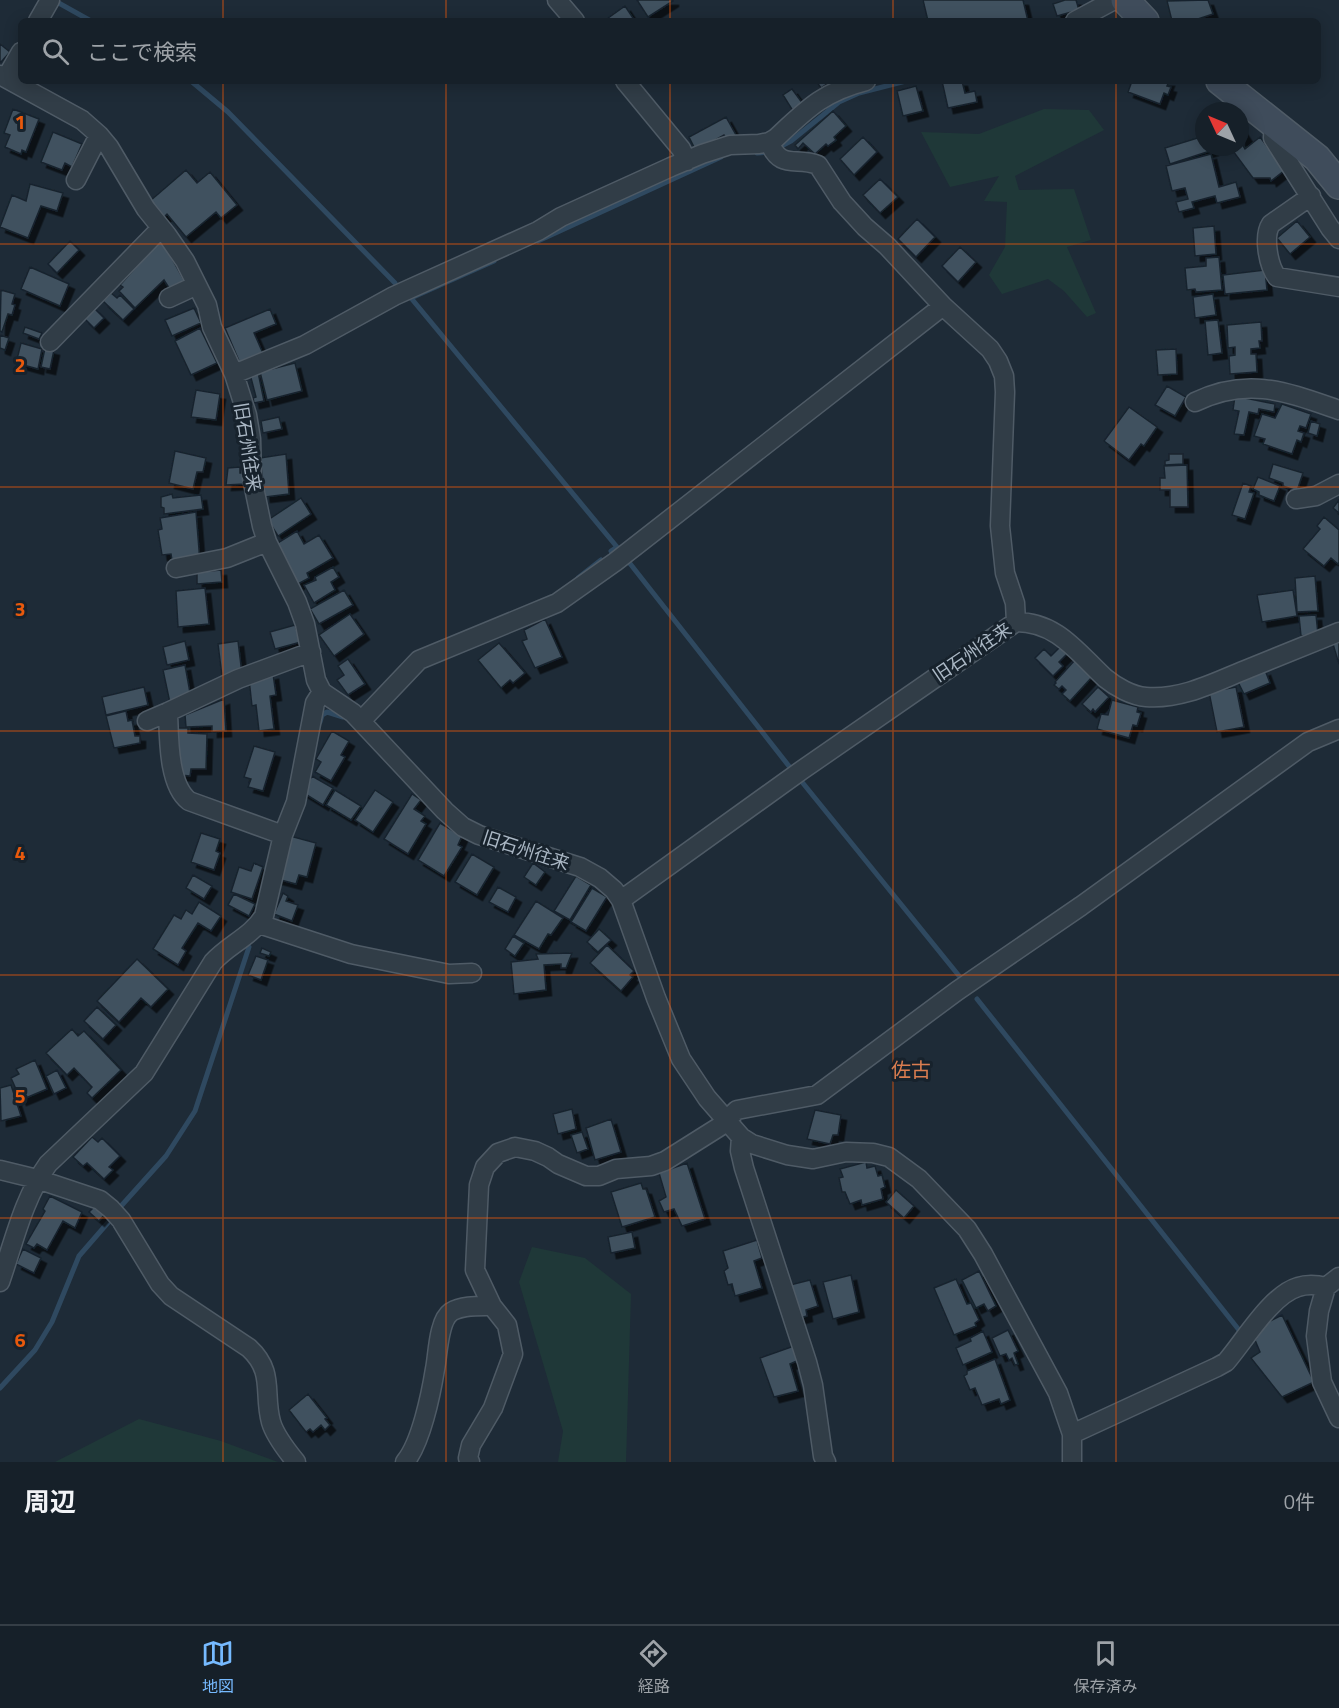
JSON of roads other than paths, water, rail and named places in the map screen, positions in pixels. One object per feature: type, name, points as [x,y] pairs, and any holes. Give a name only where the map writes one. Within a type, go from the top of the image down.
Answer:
[{"type":"main road","points":[[1125,0],[1141,18]]},
{"type":"main road","points":[[1224,84],[1317,158],[1339,185]]},
{"type":"street","points":[[40,18],[50,0]]},
{"type":"street","points":[[557,0],[572,18]]},
{"type":"street","points":[[1081,18],[1114,0]]},
{"type":"street","points":[[3,76],[18,56]]},
{"type":"street","name":"旧石州往来","points":[[3,76],[82,120],[99,135],[109,147],[146,209],[185,261],[207,305],[212,327],[234,374],[247,415],[251,439],[252,478],[262,526],[267,542],[297,602],[316,680],[322,692],[353,713],[445,811],[463,827],[479,835],[580,867],[600,878],[614,890],[621,900],[802,770],[1016,622],[1029,622],[1056,632],[1108,680],[1123,690],[1143,697],[1187,693],[1339,632]]},
{"type":"street","points":[[627,84],[681,149],[687,161]]},
{"type":"street","points":[[772,148],[831,92],[856,84]]},
{"type":"street","points":[[1274,123],[1274,138],[1339,239]]},
{"type":"street","points":[[76,180],[99,135]]},
{"type":"street","points":[[234,374],[305,345],[413,286],[538,231],[561,217],[687,161],[730,145],[772,148],[782,160],[818,165],[842,202],[943,306],[990,349],[998,361],[1004,376],[1000,526],[1004,565],[1015,603],[1016,622]]},
{"type":"street","points":[[1311,196],[1271,224],[1268,229],[1269,259],[1277,276],[1339,287]]},
{"type":"street","points":[[50,342],[161,228]]},
{"type":"street","points":[[169,298],[196,285]]},
{"type":"street","points":[[361,721],[419,660],[556,603],[615,562],[943,306]]},
{"type":"street","points":[[1195,402],[1212,393],[1232,389],[1263,388],[1285,391],[1339,410]]},
{"type":"street","points":[[1296,500],[1316,495],[1339,484]]},
{"type":"street","points":[[176,568],[226,558],[267,542]]},
{"type":"street","points":[[147,721],[238,680],[310,652]]},
{"type":"street","points":[[0,1282],[13,1239],[37,1179],[48,1164],[144,1072],[213,962],[259,924],[264,916],[283,835],[296,802],[315,703],[322,692]]},
{"type":"street","points":[[168,712],[171,758],[177,784],[183,796],[189,801],[283,835]]},
{"type":"street","points":[[470,1462],[468,1458],[471,1445],[493,1408],[513,1354],[507,1325],[492,1306],[475,1270],[479,1185],[485,1167],[498,1153],[515,1147],[535,1151],[586,1176],[599,1176],[616,1168],[651,1166],[665,1161],[719,1126],[737,1110],[817,1095],[957,991],[1081,906],[1308,742],[1339,729]]},
{"type":"street","points":[[621,900],[656,998],[681,1059],[707,1098],[741,1137],[753,1144],[787,1155],[813,1159],[846,1152],[873,1153],[889,1157],[919,1179],[967,1229],[1050,1375],[1065,1410],[1072,1434],[1072,1462]]},
{"type":"street","points":[[259,924],[351,954],[449,974],[472,973]]},
{"type":"street","points":[[741,1137],[740,1151],[744,1168],[798,1331],[813,1385],[823,1456],[826,1462]]},
{"type":"street","points":[[0,1170],[37,1179],[100,1200],[111,1209],[121,1220],[160,1284],[171,1296],[249,1348],[258,1357],[264,1367],[271,1423],[296,1462]]},
{"type":"street","points":[[1072,1434],[1226,1362],[1277,1300],[1298,1287],[1333,1282]]},
{"type":"street","points":[[1333,1282],[1318,1311],[1316,1336],[1322,1382],[1339,1418]]},
{"type":"street","points":[[405,1462],[422,1425],[444,1320],[450,1312],[461,1308],[492,1306]]},
{"type":"waterway","points":[[57,2],[86,18]]},
{"type":"waterway","points":[[195,84],[228,112],[395,283]]},
{"type":"waterway","points":[[757,153],[770,152],[791,141],[839,102],[859,93],[894,84]]},
{"type":"waterway","points":[[538,241],[721,157]]},
{"type":"waterway","points":[[494,261],[411,298],[617,547],[611,551]]},
{"type":"waterway","points":[[578,578],[601,560]]},
{"type":"waterway","points":[[628,561],[792,770]]},
{"type":"waterway","points":[[320,722],[322,715],[327,712],[343,717]]},
{"type":"waterway","points":[[802,782],[964,982]]},
{"type":"waterway","points":[[122,1205],[166,1156],[195,1111],[249,947]]},
{"type":"waterway","points":[[977,999],[1239,1330]]},
{"type":"waterway","points":[[0,1388],[35,1350],[52,1322],[79,1256],[112,1218]]},
{"type":"district","name":"佐古","points":[[911,1069]]}]
